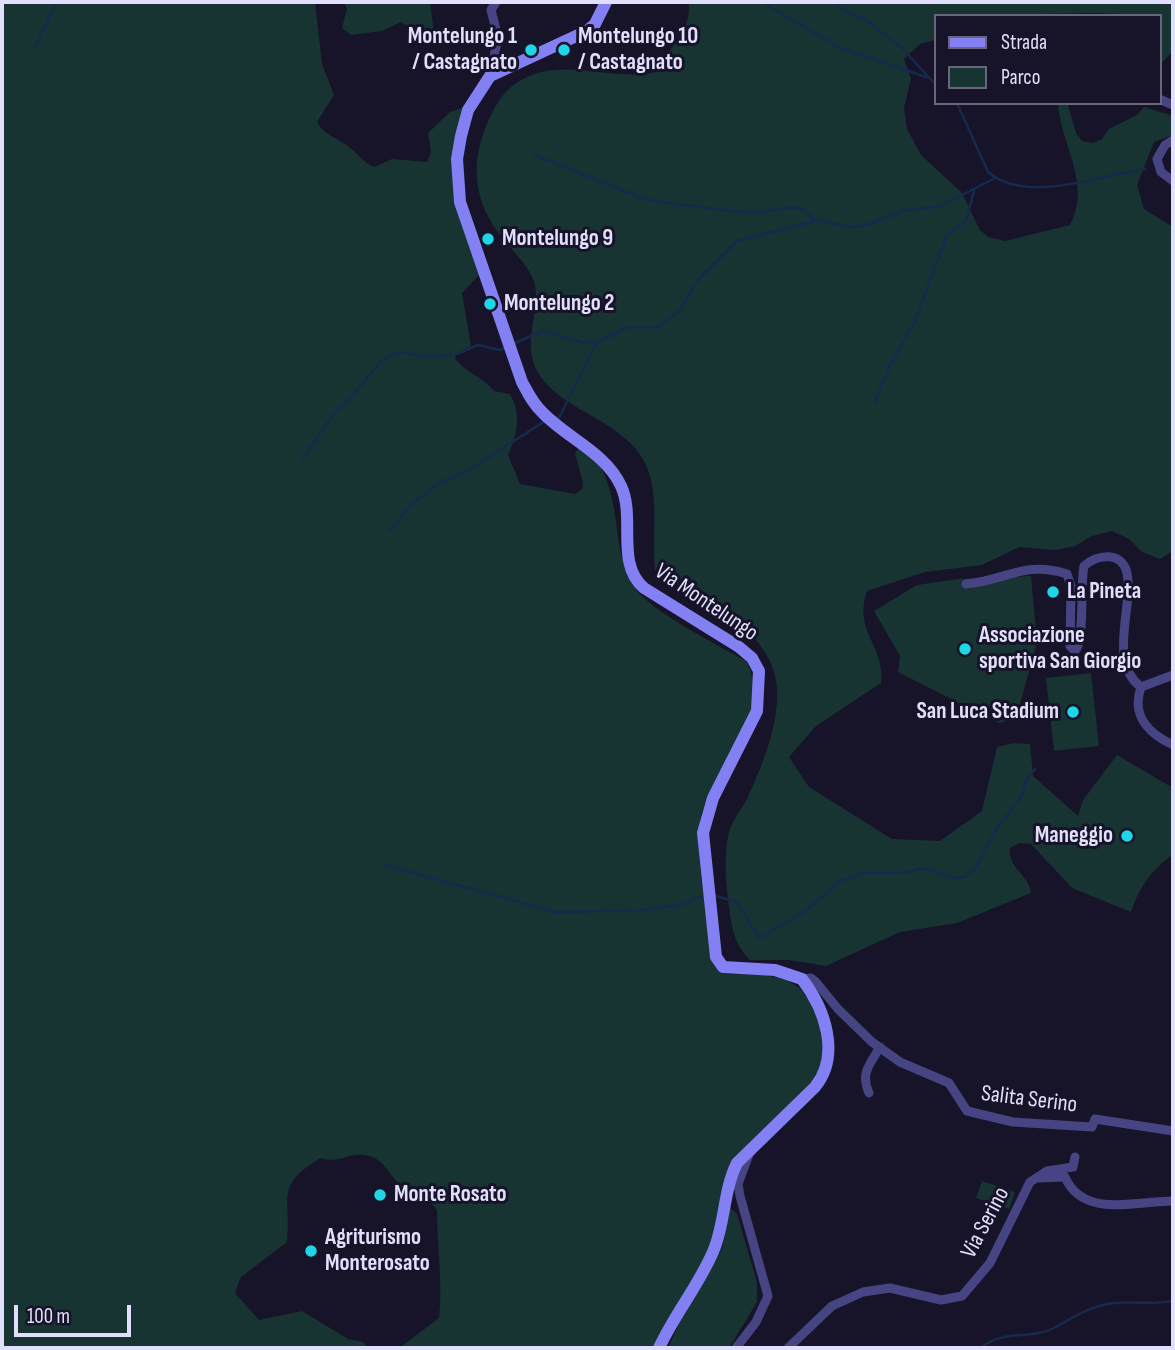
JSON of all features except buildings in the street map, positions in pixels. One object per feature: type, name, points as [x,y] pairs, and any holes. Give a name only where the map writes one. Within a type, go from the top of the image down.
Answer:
[{"type":"street","points":[[490,76],[498,37],[491,10],[496,2]]},
{"type":"street","points":[[490,76],[587,31],[595,24],[606,2]]},
{"type":"street","name":"Via Montelungo","points":[[490,76],[468,110],[457,159],[458,183],[460,202],[522,382],[544,415],[597,456],[620,484],[629,506],[630,568],[637,582],[739,647],[752,658],[759,671],[757,711],[713,798],[703,833],[716,957],[723,967],[768,969],[802,979]]},
{"type":"street","points":[[1173,140],[1165,145],[1157,159],[1161,172],[1173,181]]},
{"type":"street","points":[[966,583],[984,582],[1017,570],[1045,569],[1066,574],[1071,586],[1070,646],[1074,651],[1081,640],[1080,592],[1084,566],[1097,558],[1112,556],[1118,560],[1126,569],[1128,585],[1125,658],[1129,671],[1141,687],[1137,706],[1141,719],[1158,737],[1173,745]]},
{"type":"street","points":[[1141,687],[1173,675]]},
{"type":"street","name":"Salita Serino","points":[[802,979],[811,978],[816,982],[853,1024],[880,1047],[925,1075],[949,1083],[967,1111],[1000,1119],[1092,1127],[1095,1119],[1173,1131]]},
{"type":"street","points":[[659,1348],[673,1317],[714,1249],[730,1177],[737,1163],[824,1075],[830,1049],[825,1025],[813,994],[802,979]]},
{"type":"street","points":[[869,1093],[864,1082],[866,1068],[880,1047]]},
{"type":"street","points":[[736,1348],[756,1322],[768,1296],[738,1184],[750,1150]]},
{"type":"street","name":"Via Serino","points":[[788,1348],[832,1306],[866,1291],[890,1288],[941,1300],[962,1296],[990,1263],[1026,1188],[1047,1171],[1073,1167],[1075,1157]]},
{"type":"street","name":"Via Serino","points":[[1036,1178],[1065,1178],[1077,1197],[1096,1204],[1173,1201]]},
{"type":"green space","points":[[2,2],[315,2],[322,64],[334,95],[317,122],[327,133],[374,167],[392,159],[427,162],[431,152],[428,133],[450,112],[465,107],[453,153],[480,274],[462,293],[471,346],[457,353],[455,358],[494,391],[510,394],[516,410],[517,425],[508,455],[520,484],[575,494],[583,488],[583,483],[575,453],[578,449],[590,454],[606,478],[622,557],[639,593],[683,626],[746,661],[753,681],[754,700],[749,719],[742,737],[711,791],[700,823],[700,862],[713,964],[724,974],[765,975],[799,988],[814,1011],[823,1037],[824,1052],[818,1070],[797,1100],[742,1152],[731,1167],[724,1183],[717,1226],[709,1249],[658,1348],[399,1348],[439,1318],[437,1210],[429,1202],[401,1186],[376,1159],[358,1155],[333,1160],[321,1158],[296,1177],[288,1194],[287,1242],[241,1277],[235,1293],[259,1320],[302,1311],[348,1339],[363,1342],[368,1348],[2,1348]]},
{"type":"green space","points":[[344,2],[430,2],[434,33],[427,40],[401,22],[382,31],[351,35],[342,28],[347,9]]},
{"type":"green space","points":[[688,2],[1173,2],[1173,51],[1161,64],[1161,14],[934,14],[934,40],[920,44],[904,59],[911,78],[904,108],[907,129],[921,155],[962,193],[980,230],[988,237],[1005,241],[1070,225],[1076,210],[1077,180],[1058,105],[1068,105],[1076,133],[1082,141],[1093,143],[1102,139],[1109,129],[1137,115],[1144,107],[1173,116],[1173,135],[1154,142],[1137,185],[1144,209],[1173,227],[1173,551],[1160,559],[1142,552],[1129,539],[1112,531],[1092,536],[1075,546],[1056,550],[1019,547],[982,565],[925,572],[867,591],[864,618],[879,659],[881,683],[816,726],[789,757],[809,787],[892,839],[940,841],[982,811],[997,747],[1014,743],[1030,744],[1033,776],[1078,816],[1083,800],[1117,755],[1173,788],[1173,854],[1147,880],[1131,912],[1072,888],[1031,844],[1020,843],[1010,848],[1010,855],[1031,893],[957,923],[900,932],[826,966],[789,960],[750,960],[737,942],[731,922],[727,889],[727,841],[730,828],[747,799],[768,747],[776,709],[774,672],[757,641],[734,616],[720,605],[678,586],[655,570],[654,496],[647,469],[631,444],[607,425],[555,392],[536,368],[531,342],[536,303],[533,279],[486,212],[477,173],[477,159],[486,125],[496,105],[515,84],[532,75],[566,69],[621,74],[656,72],[684,29],[689,11]]},
{"type":"green space","name":"Associazione sportiva San Giorgio","points":[[1031,576],[1037,642],[1016,719],[999,723],[898,672],[900,656],[874,611],[917,585],[958,579]]},
{"type":"green space","name":"San Luca Stadium","points":[[1091,673],[1099,746],[1054,751],[1046,678]]},
{"type":"green space","points":[[982,1181],[1015,1192],[1009,1209],[976,1198]]},
{"type":"green space","points":[[730,1208],[737,1214],[757,1282],[757,1302],[729,1348],[668,1348],[685,1311],[722,1249]]},
{"type":"waterway","points":[[35,48],[56,2]]},
{"type":"waterway","points":[[762,2],[840,48],[926,77]]},
{"type":"waterway","points":[[836,2],[842,9],[866,20],[902,48],[934,83]]},
{"type":"waterway","points":[[958,105],[988,172],[1004,182],[1043,187],[1145,169]]},
{"type":"waterway","points":[[535,155],[647,200],[730,211],[761,212],[794,207],[805,211],[815,220]]},
{"type":"waterway","points":[[515,343],[542,331],[585,343],[597,342],[629,327],[658,327],[680,310],[699,279],[737,241],[818,220],[850,227],[863,226],[903,211],[941,206],[995,178]]},
{"type":"waterway","points":[[875,402],[890,365],[915,321],[947,235],[966,221],[974,191]]},
{"type":"waterway","points":[[554,417],[559,418],[597,342]]},
{"type":"waterway","points":[[302,460],[334,413],[348,401],[382,360],[398,352],[430,357],[457,354],[478,345],[500,350],[506,347]]},
{"type":"waterway","points":[[390,530],[413,503],[439,483],[466,472],[545,421]]},
{"type":"waterway","points":[[712,895],[737,902],[759,938],[804,912],[840,881],[864,873],[903,873],[922,868],[954,878],[965,877],[976,868],[996,829],[1021,797],[1026,781],[1035,769]]},
{"type":"waterway","points":[[385,865],[555,912],[641,910],[680,905],[705,895]]},
{"type":"waterway","points":[[981,1348],[1007,1336],[1045,1332],[1082,1312],[1106,1304],[1173,1301]]},
{"type":"place","name":"Montelungo 1 / Castagnato","points":[[531,50]]},
{"type":"place","name":"Montelungo 10 / Castagnato","points":[[564,50]]},
{"type":"place","name":"Montelungo 9","points":[[488,239]]},
{"type":"place","name":"Montelungo 2","points":[[490,304]]},
{"type":"place","name":"La Pineta","points":[[1053,592]]},
{"type":"place","name":"Associazione sportiva San Giorgio","points":[[965,649]]},
{"type":"place","name":"San Luca Stadium","points":[[1073,712]]},
{"type":"place","name":"Maneggio","points":[[1127,836]]},
{"type":"place","name":"Monte Rosato","points":[[380,1195]]},
{"type":"place","name":"Agriturismo Monterosato","points":[[311,1251]]}]
